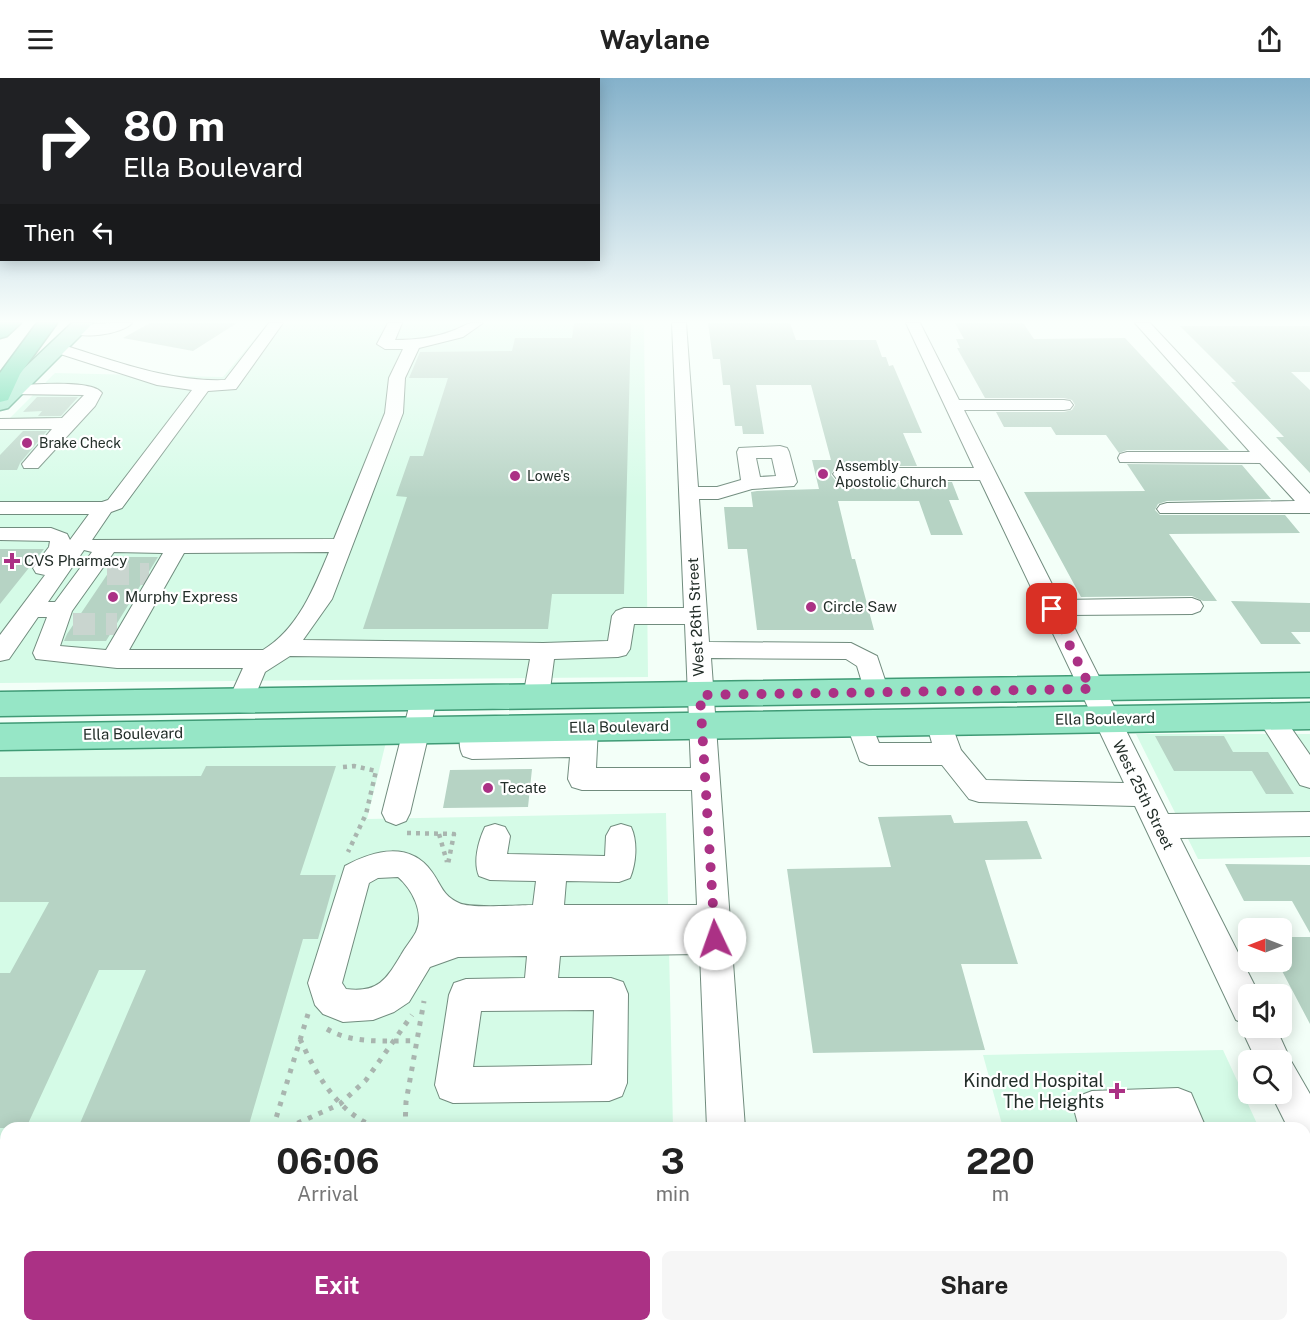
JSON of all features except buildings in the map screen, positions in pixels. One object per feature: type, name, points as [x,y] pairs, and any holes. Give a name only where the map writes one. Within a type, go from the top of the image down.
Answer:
[{"type":"highway","points":[[4,396],[8,382]]},
{"type":"main road","points":[[4,396],[20,382]]},
{"type":"main road","name":"Ella Boulevard","points":[[0,737],[420,714],[475,728],[701,711],[876,692],[1310,685]]},
{"type":"main road","name":"Ella Boulevard","points":[[0,704],[241,700],[534,724],[584,736],[701,711],[859,723],[1310,716]]},
{"type":"street","points":[[167,382],[203,386],[230,385],[233,382]]},
{"type":"street","points":[[241,700],[255,667],[276,653],[321,599],[394,413],[397,382]]},
{"type":"street","name":"West 26th Street","points":[[682,382],[726,1122]]},
{"type":"street","name":"West 25th Street","points":[[942,382],[1238,988]]},
{"type":"street","points":[[1196,382],[1310,506]]},
{"type":"street","points":[[0,653],[99,514],[115,504],[203,386]]},
{"type":"street","points":[[4,396],[85,390],[94,393],[89,402],[31,464]]},
{"type":"street","points":[[953,405],[1064,405]]},
{"type":"street","points":[[0,439],[8,424],[67,423]]},
{"type":"street","points":[[1127,458],[1265,457]]},
{"type":"street","points":[[843,474],[986,474]]},
{"type":"street","points":[[689,493],[718,493],[751,483]]},
{"type":"street","points":[[1167,509],[1310,506]]},
{"type":"street","points":[[0,508],[99,514]]},
{"type":"street","points":[[0,520],[99,514]]},
{"type":"street","points":[[0,534],[51,534],[60,538],[60,548],[0,625]]},
{"type":"street","points":[[108,545],[97,574],[63,619],[45,653],[113,658],[276,653],[618,649],[624,616],[696,616]]},
{"type":"street","points":[[76,546],[342,545]]},
{"type":"street","points":[[113,658],[125,624],[155,574],[177,547]]},
{"type":"street","points":[[1052,609],[1192,606]]},
{"type":"street","points":[[31,609],[63,619]]},
{"type":"street","points":[[698,650],[851,651],[868,662],[876,692]]},
{"type":"street","points":[[534,724],[543,651]]},
{"type":"street","points":[[396,813],[420,714]]},
{"type":"street","points":[[1269,716],[1310,777]]},
{"type":"street","points":[[939,722],[950,754],[979,791],[1143,795]]},
{"type":"street","points":[[859,723],[869,754],[950,754]]},
{"type":"street","points":[[584,736],[582,779],[705,779]]},
{"type":"street","points":[[1158,826],[1310,824]]},
{"type":"street","points":[[495,836],[490,867],[620,869],[621,836]]},
{"type":"street","points":[[403,864],[416,874],[426,888],[430,901],[434,925],[431,936],[397,991],[380,1001],[358,1006],[338,1004],[328,996],[325,983],[356,875],[374,865],[403,864]]},
{"type":"street","points":[[540,994],[552,867]]},
{"type":"street","points":[[430,901],[450,915],[465,920],[546,931]]},
{"type":"street","points":[[418,956],[458,942],[546,931],[714,929]]},
{"type":"street","points":[[540,994],[611,994],[609,1083],[453,1085],[466,995],[540,994]]},
{"type":"street","points":[[1292,1097],[1304,1122]]},
{"type":"street","points":[[1096,1122],[1092,1109],[1178,1106],[1185,1122]]},
{"type":"path","points":[[439,834],[448,864]]},
{"type":"path","points":[[300,1122],[340,1104],[366,1080],[397,1040],[425,994],[406,1102],[405,1122]]},
{"type":"path","points":[[308,1014],[316,1021]]},
{"type":"path","points":[[324,1027],[332,1034],[365,1041],[417,1041]]},
{"type":"path","points":[[300,1039],[318,1078],[340,1104],[364,1122]]},
{"type":"shaded area","points":[[46,382],[645,382],[648,677],[0,683],[0,428]]},
{"type":"shaded area","points":[[1136,734],[1310,734],[1310,857],[1198,859]]},
{"type":"shaded area","points":[[387,738],[367,819],[666,813],[673,1122],[0,1122],[0,746]]},
{"type":"shaded area","name":"Kindred Hospital The Heights","points":[[1223,1050],[1238,1082],[1238,1104],[1248,1104],[1256,1122],[1001,1122],[983,1055]]},
{"type":"tunnel","points":[[107,574],[149,574]]},
{"type":"tunnel","points":[[73,624],[117,624]]},
{"type":"place","name":"Brake Check","points":[[27,443]]},
{"type":"place","name":"Assembly Apostolic Church","points":[[823,474]]},
{"type":"place","name":"Lowe's","points":[[515,476]]},
{"type":"place","name":"CVS Pharmacy","points":[[12,561]]},
{"type":"place","name":"Murphy Express","points":[[113,597]]},
{"type":"place","name":"Circle Saw","points":[[811,607]]},
{"type":"place","name":"Tecate","points":[[488,788]]},
{"type":"place","name":"Kindred Hospital The Heights","points":[[1117,1091]]},
{"type":"route","points":[[715,939],[700,695],[1091,689],[1052,609]]}]
